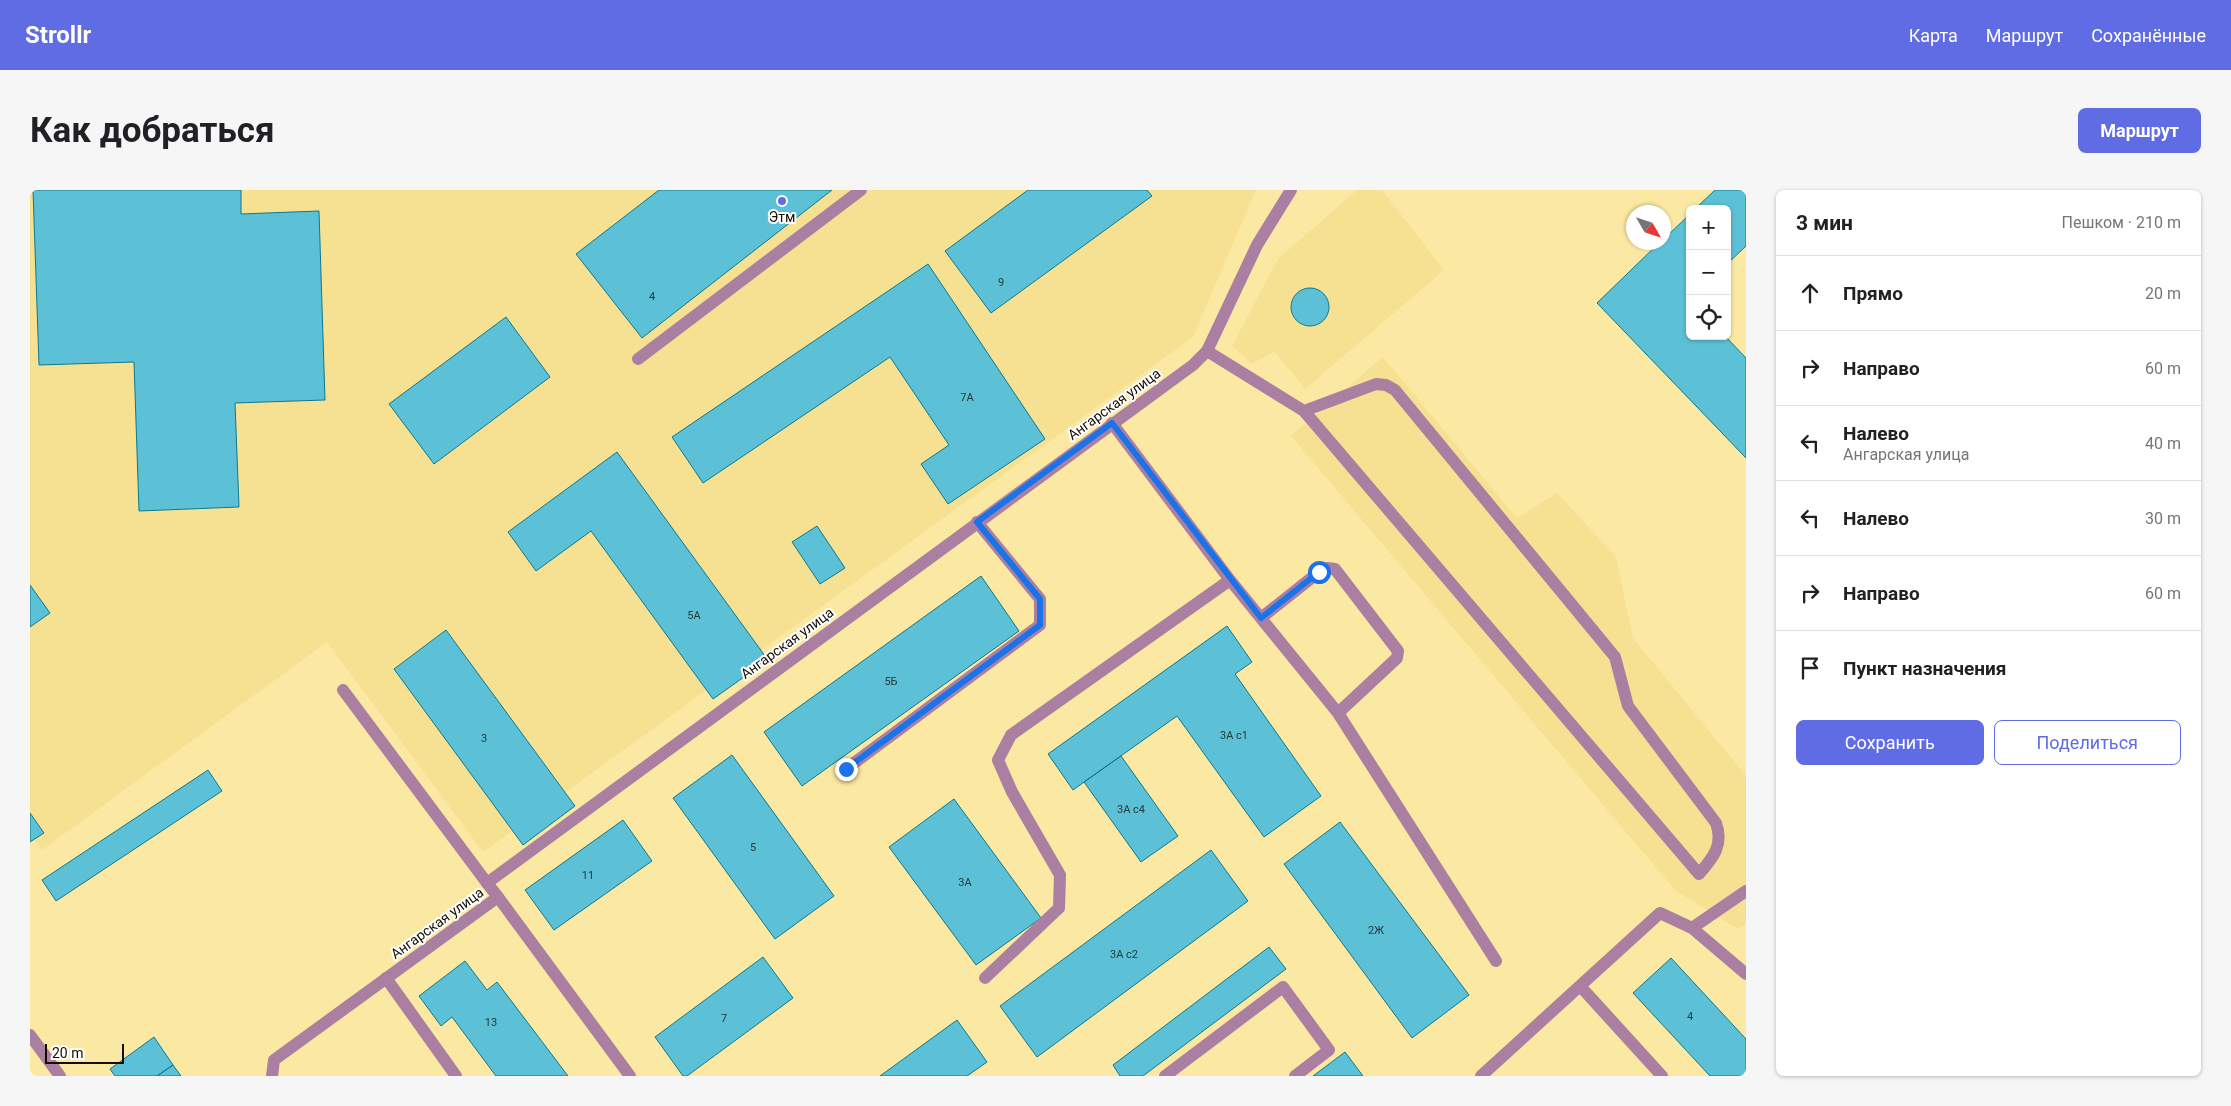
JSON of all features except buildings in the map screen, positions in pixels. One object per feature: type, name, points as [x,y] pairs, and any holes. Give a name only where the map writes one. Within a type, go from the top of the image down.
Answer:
[{"type":"street","points":[[638,359],[861,190]]},
{"type":"street","name":"Ангарская улица","points":[[272,1076],[274,1060],[498,897],[488,883],[1207,352],[1256,245],[1291,190]]},
{"type":"street","points":[[1207,352],[1304,411],[1699,874],[1712,860],[1720,844],[1720,834],[1716,823],[1628,706],[1615,656],[1395,390],[1386,385],[1376,384],[1304,411]]},
{"type":"street","points":[[1112,423],[1230,580],[1338,712],[1496,961]]},
{"type":"street","points":[[846,769],[1040,625],[1040,599],[977,522]]},
{"type":"street","points":[[1261,618],[1319,572],[1327,568],[1335,569],[1398,651],[1392,663],[1338,712]]},
{"type":"street","points":[[985,978],[1059,908],[1060,875],[1012,792],[998,760],[1011,735],[1230,580]]},
{"type":"street","points":[[343,690],[488,883]]},
{"type":"street","points":[[1692,928],[1746,891]]},
{"type":"street","points":[[498,897],[630,1076]]},
{"type":"street","points":[[1481,1076],[1581,987],[1660,913],[1692,928],[1746,974]]},
{"type":"street","points":[[386,978],[456,1076]]},
{"type":"street","points":[[1165,1076],[1283,987],[1329,1050],[1295,1076]]},
{"type":"street","points":[[1581,987],[1662,1076]]},
{"type":"street","points":[[30,1035],[60,1076]]},
{"type":"shaded area","points":[[30,190],[1256,190],[1193,337],[483,852],[327,642],[42,850],[30,834]]},
{"type":"shaded area","points":[[1357,190],[1382,190],[1444,270],[1305,389],[1274,351],[1252,364],[1232,346],[1278,259]]},
{"type":"shaded area","points":[[1383,357],[1517,518],[1557,493],[1616,557],[1633,638],[1746,776],[1746,923],[1738,929],[1675,890],[1291,436]]},
{"type":"place","name":"Этм","points":[[782,201]]},
{"type":"route","points":[[846,769],[1040,625],[1040,599],[977,522],[1112,423],[1230,580],[1261,618],[1319,572]]}]
